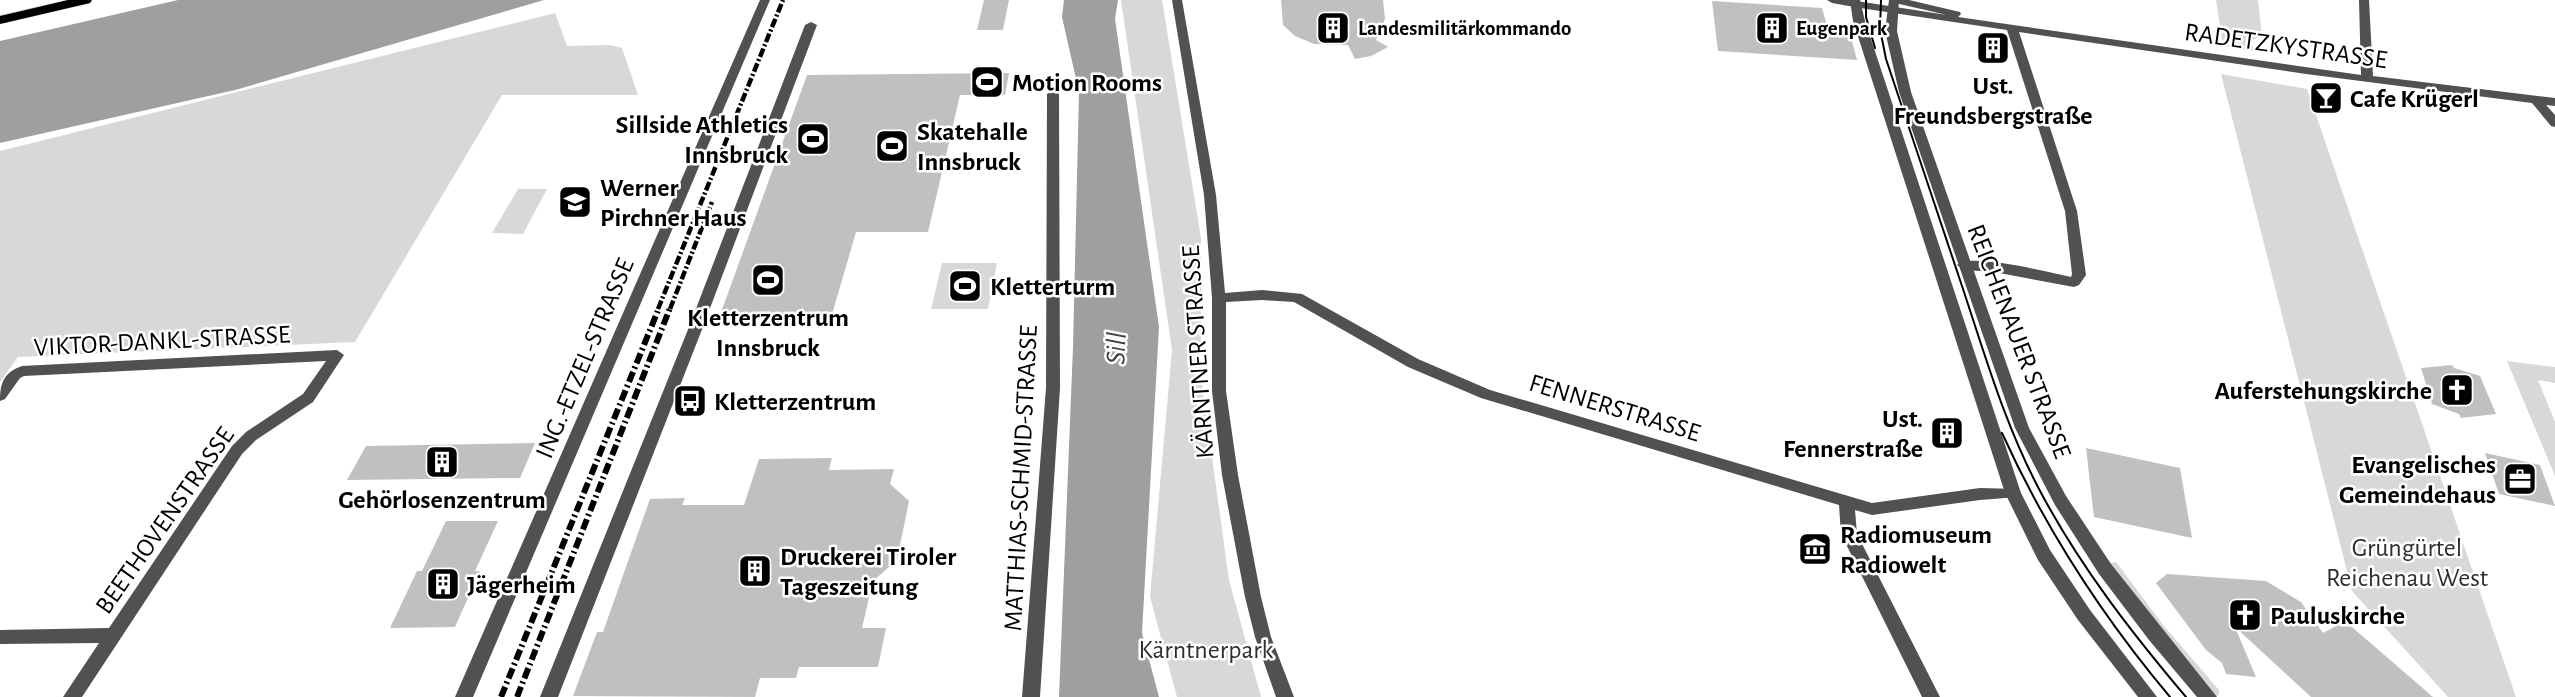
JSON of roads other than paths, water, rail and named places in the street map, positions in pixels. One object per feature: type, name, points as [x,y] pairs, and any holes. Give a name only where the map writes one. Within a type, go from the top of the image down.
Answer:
[{"type":"main road","points":[[0,20],[85,0]]},
{"type":"street","name":"ING.-ETZEL-STRASSE","points":[[464,697],[765,0]]},
{"type":"street","name":"KÄRNTNER STRASSE","points":[[1177,0],[1210,195],[1219,298],[1219,391],[1230,475],[1260,624],[1284,697]]},
{"type":"street","name":"RADETZKYSTRASSE","points":[[1832,0],[1894,4],[2012,28],[2367,79],[2555,102]]},
{"type":"street","points":[[2364,0],[2367,79]]},
{"type":"street","name":"REICHENAUER STRASSE","points":[[1855,2],[1901,154],[2013,493],[2044,555],[2071,596],[2104,643],[2148,697]]},
{"type":"street","name":"REICHENAUER STRASSE","points":[[1894,4],[1894,45],[1905,92],[2009,396],[2045,475],[2079,531],[2127,598],[2208,697]]},
{"type":"street","name":"RADETZKYSTRASSE","points":[[1970,20],[2012,28]]},
{"type":"street","points":[[549,697],[699,319],[811,25]]},
{"type":"street","points":[[1964,265],[1994,267],[2074,282],[2080,275],[2071,211],[2012,28]]},
{"type":"street","name":"MATTHIAS-SCHMID-STRASSE","points":[[1031,697],[1053,388],[1053,93]]},
{"type":"street","points":[[2536,100],[2555,123]]},
{"type":"street","name":"FENNERSTRASSE","points":[[1219,298],[1262,295],[1297,297],[1413,363],[1486,394],[1872,509],[1980,494],[2013,493]]},
{"type":"street","name":"VIKTOR-DANKL-STRASSE","points":[[0,395],[15,374],[22,371],[337,355]]},
{"type":"street","name":"BEETHOVENSTRASSE","points":[[72,697],[237,450],[251,436],[308,398],[337,355]]},
{"type":"street","points":[[1846,501],[1849,534],[1931,697]]},
{"type":"street","points":[[0,637],[113,635]]},
{"type":"water","points":[[178,0],[544,0],[235,90],[0,143],[0,41]]},
{"type":"water","name":"Sill","points":[[1064,0],[1118,0],[1115,19],[1159,327],[1142,633],[1159,697],[1059,697],[1073,347],[1079,92],[1062,17]]},
{"type":"tram line","points":[[1866,0],[1866,17],[1875,48]]},
{"type":"tram line","points":[[1881,0],[1880,29],[1886,59],[2016,440],[2039,489],[2071,544],[2126,623],[2186,697]]},
{"type":"tram line","points":[[2002,433],[2037,504],[2077,571],[2121,635],[2170,697]]},
{"type":"railway","points":[[658,309],[783,0]]},
{"type":"railway","points":[[670,309],[712,202]]},
{"type":"railway","points":[[501,697],[659,308]]},
{"type":"railway","points":[[517,697],[670,308]]},
{"type":"place","name":"Landesmilitärkommando","points":[[1333,28]]},
{"type":"place","name":"Eugenpark","points":[[1772,28]]},
{"type":"place","name":"Ust. Freundsbergstraße","points":[[1993,48]]},
{"type":"place","name":"Motion Rooms","points":[[987,82]]},
{"type":"place","name":"Cafe Krügerl","points":[[2326,98]]},
{"type":"place","name":"Sillside Athletics Innsbruck","points":[[813,139]]},
{"type":"place","name":"Skatehalle Innsbruck","points":[[892,146]]},
{"type":"place","name":"Werner Pirchner Haus","points":[[575,202]]},
{"type":"place","name":"Kletterzentrum Innsbruck","points":[[768,280]]},
{"type":"place","name":"Kletterturm","points":[[965,286]]},
{"type":"place","name":"Auferstehungskirche","points":[[2457,390]]},
{"type":"place","name":"Kletterzentrum","points":[[690,401]]},
{"type":"place","name":"Ust. Fennerstraße","points":[[1947,433]]},
{"type":"place","name":"Gehörlosenzentrum","points":[[442,462]]},
{"type":"place","name":"Evangelisches Gemeindehaus","points":[[2520,479]]},
{"type":"place","name":"Radiomuseum Radiowelt","points":[[1815,549]]},
{"type":"place","name":"Druckerei Tiroler Tageszeitung","points":[[755,571]]},
{"type":"place","name":"Jägerheim","points":[[443,584]]},
{"type":"place","name":"Pauluskirche","points":[[2245,615]]},
{"type":"park label","name":"Grüngürtel Reichenau West","points":[[2407,562]]},
{"type":"park label","name":"Kärntnerpark","points":[[1206,649]]}]
